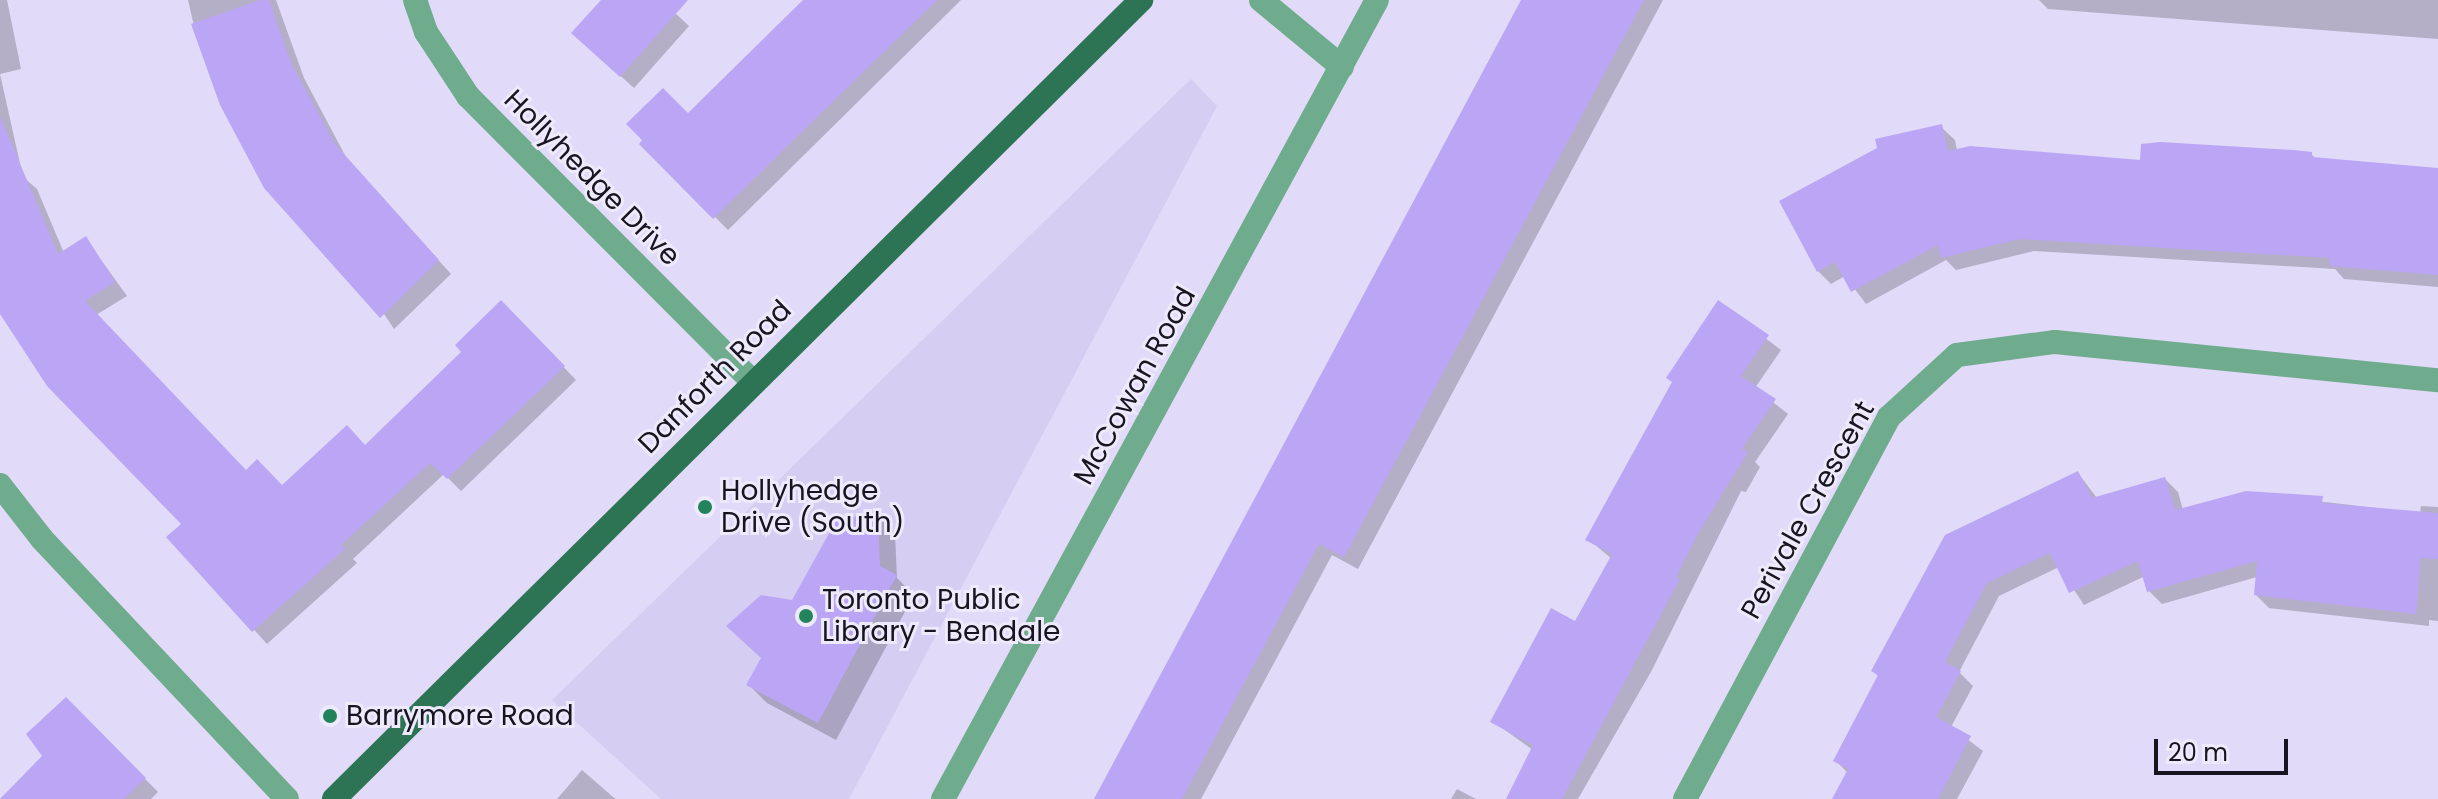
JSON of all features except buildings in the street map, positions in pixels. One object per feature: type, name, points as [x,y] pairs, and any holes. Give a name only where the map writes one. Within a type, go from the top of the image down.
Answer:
[{"type":"main road","name":"Danforth Road","points":[[334,799],[752,381],[1141,0]]},
{"type":"street","name":"Hollyhedge Drive","points":[[415,0],[426,32],[468,96],[752,381]]},
{"type":"street","points":[[1261,0],[1342,67]]},
{"type":"street","name":"McCowan Road","points":[[943,799],[1377,0]]},
{"type":"street","name":"Perivale Crescent","points":[[1685,799],[1889,417],[1957,355],[2055,342],[2438,380]]},
{"type":"street","points":[[0,485],[42,539],[287,799]]},
{"type":"shaded area","points":[[1191,79],[1217,106],[849,799],[661,799],[552,700]]},
{"type":"place","name":"Hollyhedge Drive (South)","points":[[705,507]]},
{"type":"place","name":"Toronto Public Library - Bendale","points":[[806,616]]},
{"type":"place","name":"Barrymore Road","points":[[330,716]]}]
